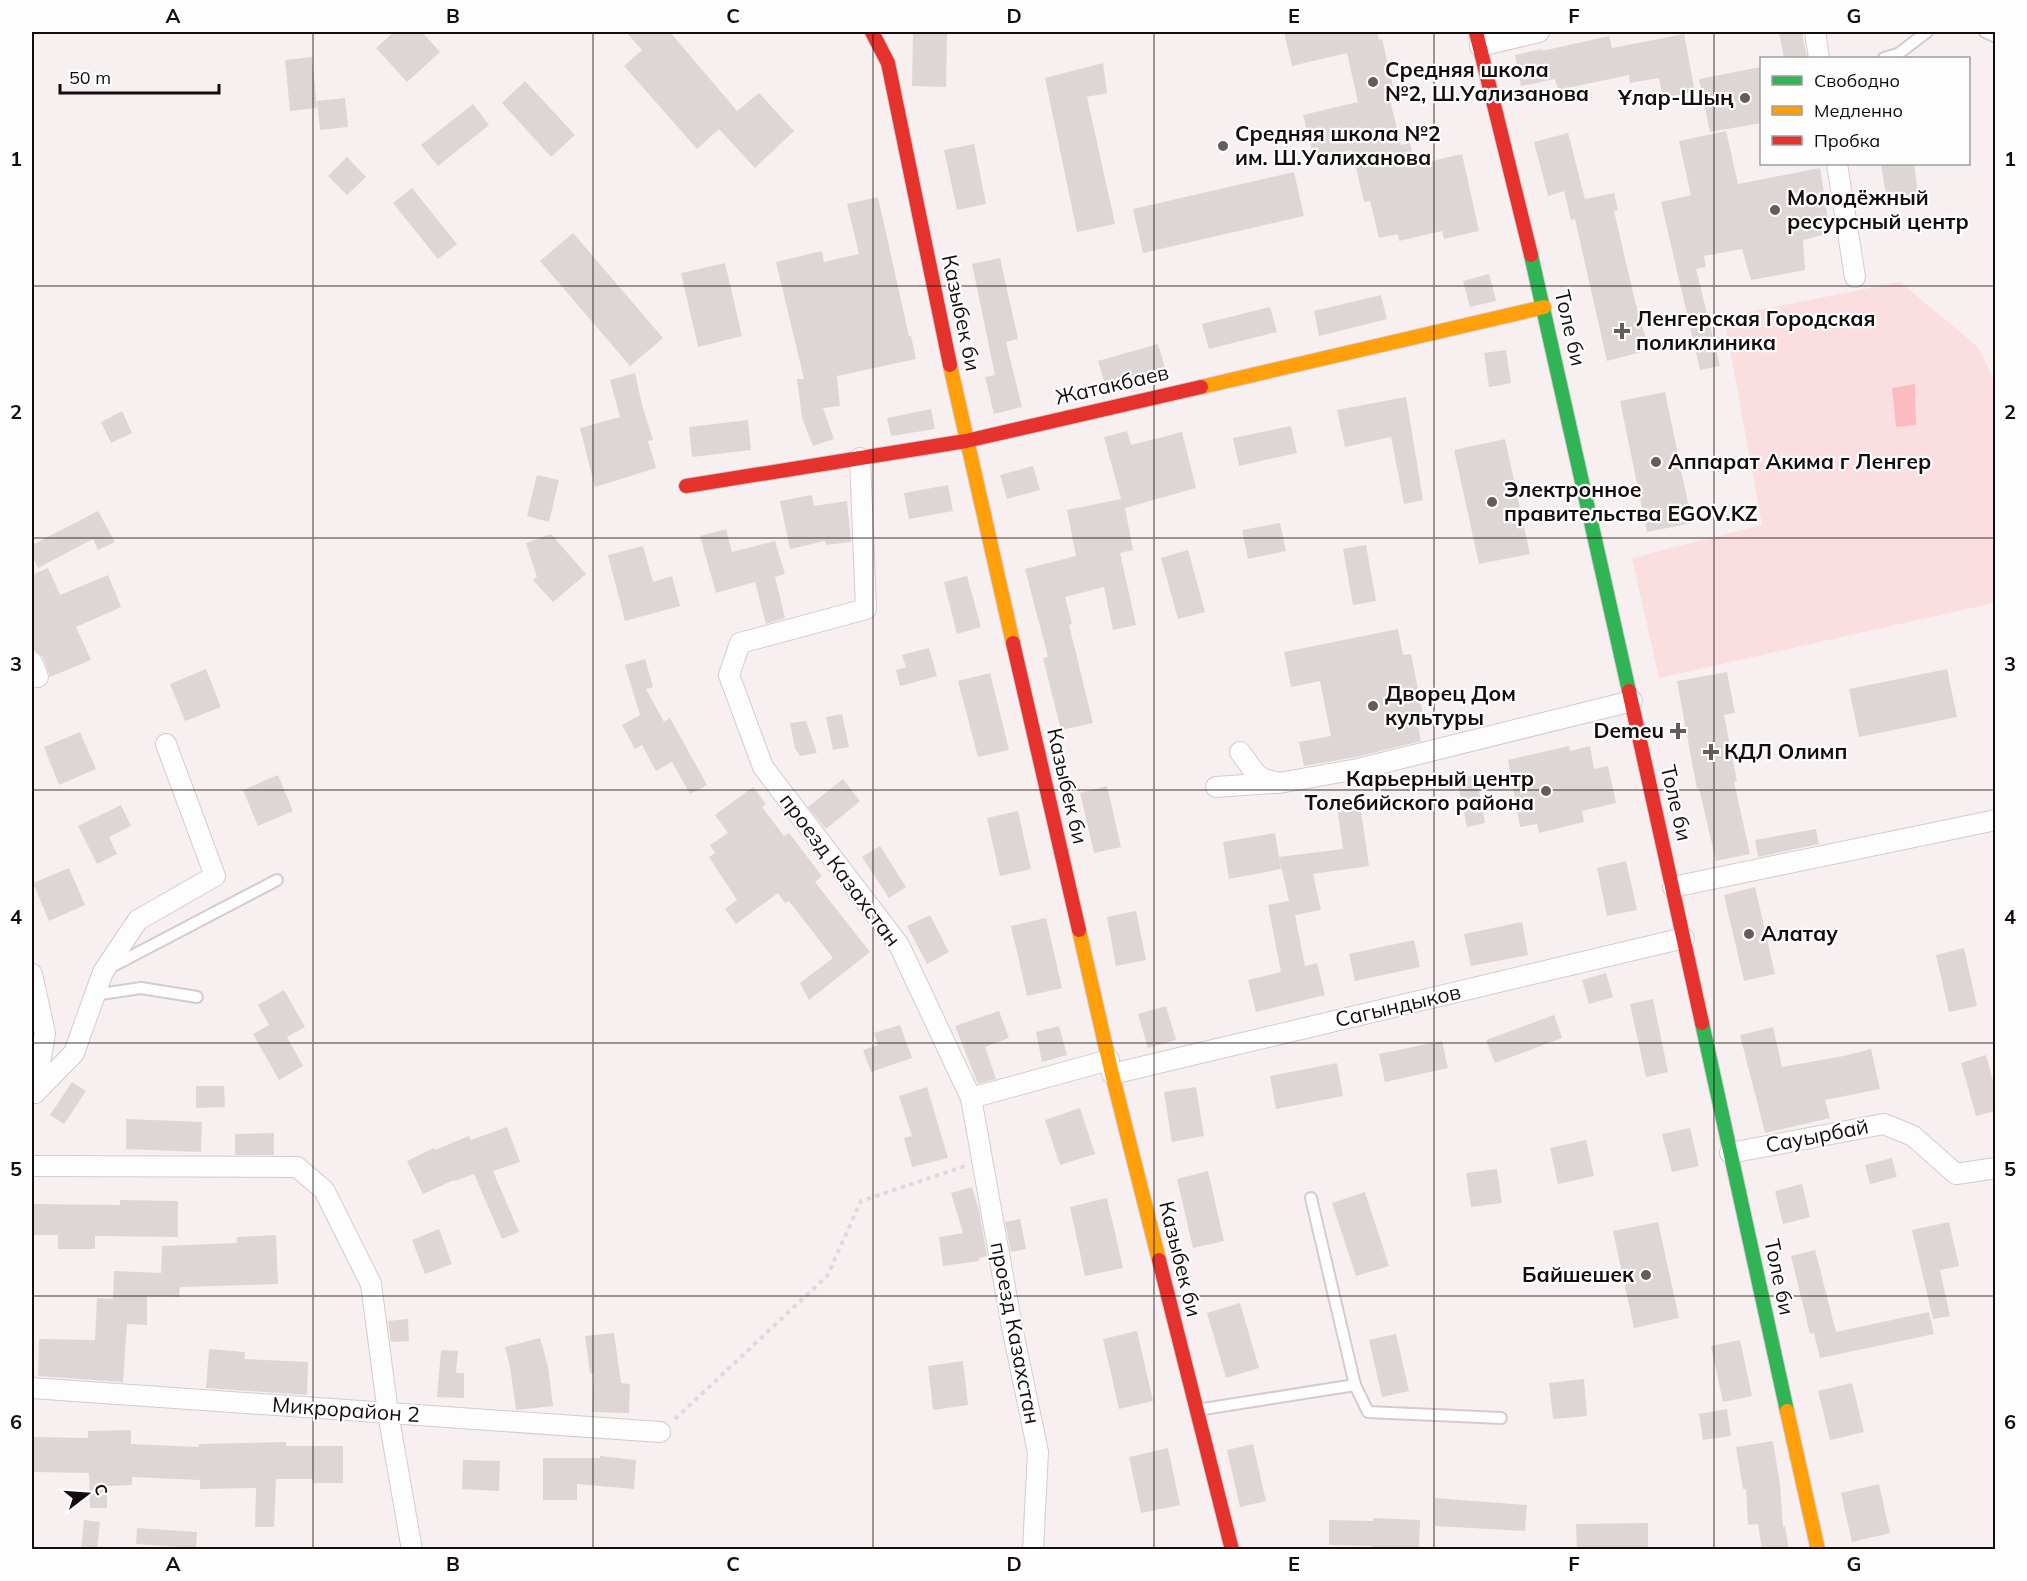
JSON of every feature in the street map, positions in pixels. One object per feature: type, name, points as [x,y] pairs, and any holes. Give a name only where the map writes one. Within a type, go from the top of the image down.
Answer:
[{"type":"street","name":"Казыбек би","points":[[872,32],[888,63],[966,441],[1110,1067],[1232,1550]]},
{"type":"street","points":[[1478,39],[1539,32]]},
{"type":"street","points":[[1815,32],[1819,57]]},
{"type":"street","name":"Толе би","points":[[1478,39],[1544,308],[1818,1550]]},
{"type":"street","points":[[1837,165],[1856,277]]},
{"type":"street","name":"Жатакбаев","points":[[686,486],[966,441],[1544,308]]},
{"type":"street","name":"проезд Казахстан","points":[[860,458],[866,609],[740,643],[729,675],[763,767],[899,945],[972,1098],[1012,1332],[1038,1452],[1033,1550]]},
{"type":"street","points":[[1216,787],[1279,783],[1358,769],[1632,701]]},
{"type":"street","points":[[33,1095],[74,1053],[103,972],[138,920],[214,876],[166,744]]},
{"type":"street","points":[[1240,752],[1256,774],[1279,783]]},
{"type":"street","points":[[1673,887],[1995,820]]},
{"type":"street","name":"Сагындыков","points":[[972,1098],[1684,938]]},
{"type":"street","points":[[32,974],[45,1033],[33,1095]]},
{"type":"street","name":"Сауырбай","points":[[1730,1153],[1884,1124],[1913,1136],[1956,1174],[1995,1168]]},
{"type":"street","points":[[32,1166],[297,1167],[324,1190],[371,1284],[388,1413],[412,1550]]},
{"type":"street","name":"Микрорайон 2","points":[[32,1388],[660,1432]]},
{"type":"lane","points":[[1888,57],[1898,54],[1927,32]]},
{"type":"lane","points":[[1985,32],[1995,37]]},
{"type":"lane","points":[[103,972],[277,880]]},
{"type":"lane","points":[[94,995],[141,988],[197,997]]},
{"type":"lane","points":[[1311,1198],[1355,1385],[1368,1412],[1501,1418]]},
{"type":"lane","points":[[1197,1410],[1355,1385]]},
{"type":"path","points":[[660,1432],[827,1276],[861,1201],[982,1160]]},
{"type":"shaded area","points":[[1900,282],[1978,347],[1995,382],[1996,574],[1994,603],[1659,678],[1632,558],[1762,525],[1724,317]]},
{"type":"shaded area","points":[[1915,384],[1916,425],[1896,427],[1892,388]]},
{"type":"building","points":[[394,32],[422,32],[440,52],[407,82],[376,48]]},
{"type":"building","points":[[626,32],[670,32],[737,111],[759,93],[794,131],[755,168],[719,129],[697,149],[624,66],[642,50]]},
{"type":"building","points":[[913,32],[947,33],[946,87],[912,86]]},
{"type":"building","points":[[1284,32],[1377,32],[1379,40],[1382,39],[1396,99],[1390,100],[1401,145],[1410,143],[1415,165],[1462,154],[1479,231],[1444,239],[1442,231],[1399,241],[1398,234],[1379,238],[1370,201],[1364,202],[1352,150],[1314,159],[1303,115],[1358,102],[1347,53],[1292,66]]},
{"type":"building","points":[[1779,32],[1802,32],[1807,57],[1784,57]]},
{"type":"building","points":[[1684,34],[1695,92],[1663,98],[1659,78],[1630,83],[1629,75],[1558,90],[1555,79],[1521,86],[1515,55],[1609,36],[1612,48]]},
{"type":"building","points":[[312,57],[317,108],[290,111],[285,60]]},
{"type":"building","points":[[1103,63],[1107,93],[1087,97],[1115,224],[1077,232],[1045,78]]},
{"type":"building","points":[[1760,67],[1760,123],[1710,132],[1699,79]]},
{"type":"building","points":[[525,81],[575,135],[551,157],[502,103]]},
{"type":"building","points":[[345,98],[348,127],[320,130],[317,101]]},
{"type":"building","points":[[473,104],[489,125],[438,166],[421,145]]},
{"type":"building","points":[[1726,131],[1738,184],[1820,168],[1830,233],[1803,240],[1805,270],[1751,280],[1742,249],[1704,256],[1706,267],[1696,269],[1720,366],[1700,370],[1661,202],[1691,195],[1679,141]]},
{"type":"building","points":[[1568,133],[1585,199],[1614,193],[1618,210],[1614,211],[1649,350],[1607,361],[1575,219],[1571,220],[1564,191],[1548,196],[1534,142]]},
{"type":"building","points":[[974,144],[986,204],[957,210],[944,150]]},
{"type":"building","points":[[347,157],[366,177],[347,195],[328,176]]},
{"type":"building","points":[[1881,165],[1914,165],[1918,194],[1887,201]]},
{"type":"building","points":[[1294,172],[1304,216],[1143,253],[1133,209]]},
{"type":"building","points":[[412,188],[457,244],[438,259],[393,203]]},
{"type":"building","points":[[878,197],[916,359],[837,376],[840,406],[823,408],[834,439],[813,446],[802,418],[797,379],[804,379],[776,262],[822,251],[824,262],[859,254],[847,204]]},
{"type":"building","points":[[573,233],[663,338],[630,366],[540,261]]},
{"type":"building","points":[[1000,258],[1018,339],[1006,342],[1022,407],[994,414],[985,377],[995,375],[972,264]]},
{"type":"building","points":[[725,263],[742,336],[698,347],[681,273]]},
{"type":"building","points":[[1489,274],[1496,301],[1470,307],[1463,281]]},
{"type":"building","points":[[1381,295],[1387,319],[1319,336],[1314,311]]},
{"type":"building","points":[[1270,307],[1277,332],[1209,349],[1202,324]]},
{"type":"building","points":[[1158,344],[1165,368],[1105,385],[1098,361]]},
{"type":"building","points":[[1506,350],[1511,383],[1489,387],[1484,353]]},
{"type":"building","points":[[635,373],[653,440],[648,441],[656,468],[595,487],[580,428],[620,417],[610,380]]},
{"type":"building","name":"Аппарат Акима г Ленгер","points":[[1665,392],[1692,523],[1647,532],[1620,401]]},
{"type":"building","points":[[1406,397],[1423,500],[1404,504],[1391,437],[1345,447],[1337,410]]},
{"type":"building","points":[[931,409],[935,429],[891,436],[887,418]]},
{"type":"building","points":[[122,411],[132,433],[111,443],[101,422]]},
{"type":"building","points":[[748,420],[751,450],[692,457],[689,427]]},
{"type":"building","points":[[1291,426],[1297,453],[1239,466],[1233,438]]},
{"type":"building","points":[[1127,431],[1131,445],[1182,432],[1196,488],[1125,508],[1133,550],[1120,553],[1136,625],[1113,630],[1104,587],[1065,597],[1072,624],[1069,625],[1093,723],[1061,730],[1043,658],[1048,657],[1025,569],[1076,556],[1067,510],[1121,499],[1104,437]]},
{"type":"building","name":"Электронное правительства EGOV.KZ","points":[[1505,439],[1530,554],[1479,564],[1454,450]]},
{"type":"building","points":[[1033,466],[1040,490],[1007,499],[1000,475]]},
{"type":"building","points":[[537,475],[559,480],[549,522],[527,516]]},
{"type":"building","points":[[948,485],[953,511],[909,519],[904,493]]},
{"type":"building","points":[[812,495],[814,506],[847,501],[851,542],[826,545],[825,541],[790,549],[780,501]]},
{"type":"building","points":[[98,511],[115,542],[98,550],[93,539],[38,568],[32,556],[32,545]]},
{"type":"building","points":[[1280,523],[1286,551],[1248,559],[1242,530]]},
{"type":"building","points":[[726,529],[732,552],[775,541],[785,574],[775,577],[785,618],[766,624],[755,582],[716,593],[700,536]]},
{"type":"building","points":[[551,534],[586,574],[553,602],[533,580],[537,577],[526,543]]},
{"type":"building","points":[[1366,545],[1376,601],[1353,605],[1343,549]]},
{"type":"building","points":[[643,546],[653,582],[672,576],[680,606],[625,621],[608,555]]},
{"type":"building","points":[[1188,550],[1205,612],[1178,619],[1161,558]]},
{"type":"building","points":[[48,568],[60,595],[108,575],[121,607],[76,627],[91,660],[50,677],[43,657],[34,650],[32,645],[32,575]]},
{"type":"building","points":[[967,576],[981,627],[957,634],[944,582]]},
{"type":"building","name":"Дворец Дом культуры","points":[[1398,629],[1403,655],[1411,654],[1425,725],[1418,727],[1421,741],[1356,757],[1304,766],[1299,742],[1331,736],[1320,681],[1291,687],[1284,652]]},
{"type":"building","points":[[929,648],[937,676],[900,686],[896,670],[906,667],[902,655]]},
{"type":"building","points":[[645,659],[653,687],[646,689],[664,722],[670,718],[707,785],[690,794],[672,762],[656,771],[642,745],[635,749],[622,725],[640,715],[625,665]]},
{"type":"building","points":[[206,669],[221,707],[185,721],[170,684]]},
{"type":"building","points":[[1947,669],[1957,717],[1859,737],[1849,689]]},
{"type":"building","points":[[1727,672],[1735,713],[1724,715],[1737,781],[1734,782],[1750,854],[1716,861],[1699,788],[1697,789],[1677,681]]},
{"type":"building","points":[[990,673],[1009,750],[978,757],[958,681]]},
{"type":"building","points":[[842,714],[849,747],[833,750],[826,717]]},
{"type":"building","points":[[806,721],[817,753],[800,756],[795,748],[790,723]]},
{"type":"building","points":[[80,732],[96,769],[59,785],[44,747]]},
{"type":"building","name":"Карьерный центр Толебийского района","points":[[1569,746],[1570,751],[1590,746],[1594,769],[1608,766],[1616,803],[1582,811],[1584,822],[1539,833],[1537,824],[1520,827],[1508,760]]},
{"type":"building","points":[[278,775],[293,811],[258,826],[243,790]]},
{"type":"building","points":[[1476,775],[1485,823],[1467,827],[1457,779]]},
{"type":"building","points":[[843,779],[860,801],[826,829],[808,807]]},
{"type":"building","points":[[1107,786],[1121,847],[1094,853],[1080,793]]},
{"type":"building","points":[[753,787],[766,804],[762,807],[784,836],[789,833],[822,876],[815,882],[870,952],[809,1000],[800,983],[833,958],[789,901],[785,903],[778,893],[736,924],[725,909],[737,900],[709,857],[715,853],[710,845],[728,833],[715,815]]},
{"type":"building","points":[[1360,804],[1369,866],[1313,874],[1321,910],[1295,915],[1305,966],[1317,963],[1325,995],[1256,1012],[1248,980],[1281,972],[1268,905],[1289,901],[1279,857],[1343,849],[1337,807]]},
{"type":"building","points":[[121,805],[131,826],[109,837],[117,854],[97,864],[78,826]]},
{"type":"building","points":[[1018,811],[1031,869],[1000,876],[987,818]]},
{"type":"building","points":[[1816,829],[1819,844],[1758,857],[1755,840]]},
{"type":"building","points":[[1275,833],[1281,869],[1229,879],[1223,842]]},
{"type":"building","points":[[880,846],[906,887],[889,898],[862,857]]},
{"type":"building","points":[[1626,861],[1637,910],[1607,916],[1597,868]]},
{"type":"building","points":[[69,868],[85,905],[49,921],[33,883]]},
{"type":"building","name":"Алатау","points":[[1755,887],[1775,974],[1744,981],[1724,895]]},
{"type":"building","points":[[1136,911],[1146,960],[1116,966],[1107,917]]},
{"type":"building","points":[[930,915],[949,952],[927,964],[907,926]]},
{"type":"building","points":[[1046,918],[1062,988],[1027,996],[1011,926]]},
{"type":"building","points":[[1522,922],[1528,955],[1471,966],[1464,934]]},
{"type":"building","points":[[1414,940],[1420,967],[1355,981],[1349,954]]},
{"type":"building","points":[[1964,948],[1977,1006],[1949,1012],[1936,955]]},
{"type":"building","points":[[1606,973],[1613,997],[1589,1004],[1582,980]]},
{"type":"building","points":[[284,990],[305,1027],[287,1037],[303,1066],[279,1080],[253,1034],[269,1025],[258,1005]]},
{"type":"building","points":[[1653,999],[1668,1072],[1646,1077],[1630,1004]]},
{"type":"building","points":[[1166,1006],[1176,1040],[1148,1048],[1138,1014]]},
{"type":"building","points":[[999,1011],[1009,1038],[985,1047],[996,1079],[978,1084],[955,1026]]},
{"type":"building","points":[[1554,1015],[1562,1038],[1495,1063],[1486,1040]]},
{"type":"building","points":[[900,1025],[912,1058],[871,1072],[863,1050],[878,1045],[874,1033]]},
{"type":"building","points":[[1059,1026],[1067,1055],[1042,1062],[1036,1032]]},
{"type":"building","points":[[1773,1027],[1782,1067],[1871,1049],[1880,1089],[1825,1100],[1830,1118],[1765,1133],[1740,1035]]},
{"type":"building","points":[[1442,1041],[1448,1068],[1385,1082],[1379,1054]]},
{"type":"building","points":[[1986,1055],[1995,1088],[1995,1111],[1976,1116],[1961,1063]]},
{"type":"building","points":[[1337,1063],[1343,1096],[1276,1109],[1270,1076]]},
{"type":"building","points":[[72,1082],[86,1091],[64,1124],[50,1115]]},
{"type":"building","points":[[196,1086],[224,1086],[225,1107],[196,1108]]},
{"type":"building","points":[[927,1087],[948,1158],[912,1167],[904,1138],[912,1136],[899,1096]]},
{"type":"building","points":[[1196,1087],[1204,1136],[1172,1142],[1164,1092]]},
{"type":"building","points":[[1080,1108],[1095,1154],[1060,1165],[1045,1120]]},
{"type":"building","points":[[126,1119],[202,1122],[201,1152],[126,1149]]},
{"type":"building","points":[[507,1127],[520,1162],[493,1171],[519,1232],[502,1239],[474,1174],[423,1194],[407,1161],[434,1148],[435,1150],[469,1136],[471,1140]]},
{"type":"building","points":[[1690,1128],[1699,1166],[1672,1172],[1662,1134]]},
{"type":"building","points":[[274,1133],[274,1155],[235,1155],[235,1134]]},
{"type":"building","points":[[1586,1140],[1594,1176],[1558,1184],[1550,1148]]},
{"type":"building","points":[[1892,1158],[1897,1177],[1870,1184],[1865,1165]]},
{"type":"building","points":[[1497,1169],[1502,1203],[1471,1207],[1466,1173]]},
{"type":"building","points":[[1208,1171],[1224,1241],[1193,1248],[1177,1179]]},
{"type":"building","points":[[1802,1184],[1810,1217],[1783,1224],[1775,1191]]},
{"type":"building","points":[[972,1187],[979,1210],[987,1256],[979,1258],[979,1261],[943,1266],[939,1237],[963,1233],[951,1193]]},
{"type":"building","points":[[1365,1192],[1389,1266],[1356,1276],[1332,1203]]},
{"type":"building","points":[[1107,1198],[1123,1268],[1085,1276],[1070,1207]]},
{"type":"building","points":[[120,1200],[178,1201],[178,1237],[95,1236],[95,1249],[58,1249],[58,1235],[32,1235],[32,1204],[120,1205]]},
{"type":"building","points":[[1020,1219],[1026,1249],[1011,1252],[1005,1222]]},
{"type":"building","name":"Байшешек","points":[[1658,1222],[1679,1318],[1634,1328],[1613,1231]]},
{"type":"building","points":[[1949,1222],[1959,1266],[1940,1270],[1950,1316],[1933,1319],[1912,1230]]},
{"type":"building","points":[[439,1229],[452,1264],[425,1274],[412,1240]]},
{"type":"building","points":[[276,1235],[278,1284],[180,1287],[179,1297],[147,1296],[147,1325],[127,1324],[123,1382],[38,1376],[39,1339],[95,1340],[97,1298],[113,1299],[114,1271],[161,1273],[162,1246],[237,1243],[237,1237]]},
{"type":"building","points":[[1815,1250],[1836,1332],[1929,1312],[1934,1334],[1820,1358],[1814,1333],[1810,1334],[1791,1256]]},
{"type":"building","points":[[1240,1303],[1259,1368],[1226,1378],[1207,1313]]},
{"type":"building","points":[[408,1319],[409,1341],[391,1342],[388,1321]]},
{"type":"building","points":[[1137,1331],[1153,1401],[1119,1409],[1103,1339]]},
{"type":"building","points":[[614,1333],[621,1383],[630,1384],[629,1413],[592,1412],[594,1373],[590,1373],[585,1336]]},
{"type":"building","points":[[1396,1334],[1409,1391],[1382,1397],[1369,1340]]},
{"type":"building","points":[[540,1338],[548,1366],[553,1406],[516,1410],[505,1347]]},
{"type":"building","points":[[1740,1340],[1752,1396],[1723,1402],[1711,1346]]},
{"type":"building","points":[[209,1349],[245,1352],[244,1359],[308,1362],[307,1395],[206,1388]]},
{"type":"building","points":[[441,1350],[458,1351],[456,1373],[464,1373],[464,1398],[437,1397]]},
{"type":"building","points":[[963,1361],[968,1405],[933,1410],[928,1366]]},
{"type":"building","points":[[1584,1379],[1587,1416],[1553,1419],[1549,1383]]},
{"type":"building","points":[[1852,1383],[1864,1432],[1830,1440],[1818,1391]]},
{"type":"building","points":[[1727,1409],[1731,1436],[1703,1440],[1699,1414]]},
{"type":"building","points":[[131,1430],[131,1444],[199,1447],[199,1444],[286,1442],[286,1446],[343,1446],[343,1483],[313,1483],[313,1479],[276,1479],[274,1527],[255,1527],[256,1488],[200,1489],[200,1480],[132,1477],[132,1485],[107,1486],[107,1508],[90,1508],[89,1473],[33,1472],[34,1437],[88,1438],[88,1431]]},
{"type":"building","points":[[1773,1441],[1780,1485],[1783,1527],[1785,1526],[1789,1550],[1762,1550],[1758,1524],[1748,1525],[1746,1489],[1743,1489],[1736,1447]]},
{"type":"building","points":[[1253,1444],[1266,1501],[1240,1507],[1227,1450]]},
{"type":"building","points":[[1168,1448],[1180,1505],[1141,1513],[1129,1457]]},
{"type":"building","points":[[600,1456],[636,1460],[634,1489],[577,1484],[577,1500],[543,1500],[543,1458],[600,1458]]},
{"type":"building","points":[[463,1460],[500,1461],[499,1491],[462,1489]]},
{"type":"building","points":[[1879,1484],[1890,1533],[1852,1542],[1841,1493]]},
{"type":"building","points":[[1435,1498],[1527,1505],[1525,1531],[1435,1526]]},
{"type":"building","points":[[1373,1518],[1420,1520],[1419,1550],[1372,1550],[1372,1546],[1329,1545],[1329,1520],[1373,1521]]},
{"type":"building","points":[[84,1520],[100,1522],[97,1550],[81,1550]]},
{"type":"building","points":[[1648,1523],[1648,1550],[1577,1550],[1576,1524]]},
{"type":"building","points":[[137,1528],[197,1532],[196,1550],[136,1544]]},
{"type":"traffic: fast","points":[[1531,255],[1629,691]]},
{"type":"traffic: fast","points":[[1702,1023],[1787,1411]]},
{"type":"traffic: slow","points":[[1201,387],[1544,307]]},
{"type":"traffic: slow","points":[[950,365],[1013,643]]},
{"type":"traffic: slow","points":[[1079,930],[1112,1074],[1159,1260]]},
{"type":"traffic: slow","points":[[1787,1411],[1818,1550]]},
{"type":"traffic: jam","points":[[872,32],[888,63],[950,365]]},
{"type":"traffic: jam","points":[[1476,32],[1531,255]]},
{"type":"traffic: jam","points":[[686,486],[966,441],[1201,387]]},
{"type":"traffic: jam","points":[[1013,643],[1079,930]]},
{"type":"traffic: jam","points":[[1629,691],[1702,1023]]},
{"type":"traffic: jam","points":[[1159,1260],[1232,1550]]},
{"type":"place","name":"Средняя школа №2, Ш.Уализанова","points":[[1373,82]]},
{"type":"place","name":"Ұлар-Шың","points":[[1745,98]]},
{"type":"place","name":"Средняя школа №2 им. Ш.Уалиханова","points":[[1223,146]]},
{"type":"place","name":"Молодёжный ресурсный центр","points":[[1775,210]]},
{"type":"place","name":"Ленгерская Городская поликлиника","points":[[1622,331]]},
{"type":"place","name":"Аппарат Акима г Ленгер","points":[[1656,462]]},
{"type":"place","name":"Электронное правительства EGOV.KZ","points":[[1492,502]]},
{"type":"place","name":"Дворец Дом культуры","points":[[1373,706]]},
{"type":"place","name":"Demeu","points":[[1678,731]]},
{"type":"place","name":"КДЛ Олимп","points":[[1711,752]]},
{"type":"place","name":"Карьерный центр Толебийского района","points":[[1546,791]]},
{"type":"place","name":"Алатау","points":[[1749,934]]},
{"type":"place","name":"Байшешек","points":[[1646,1275]]}]
